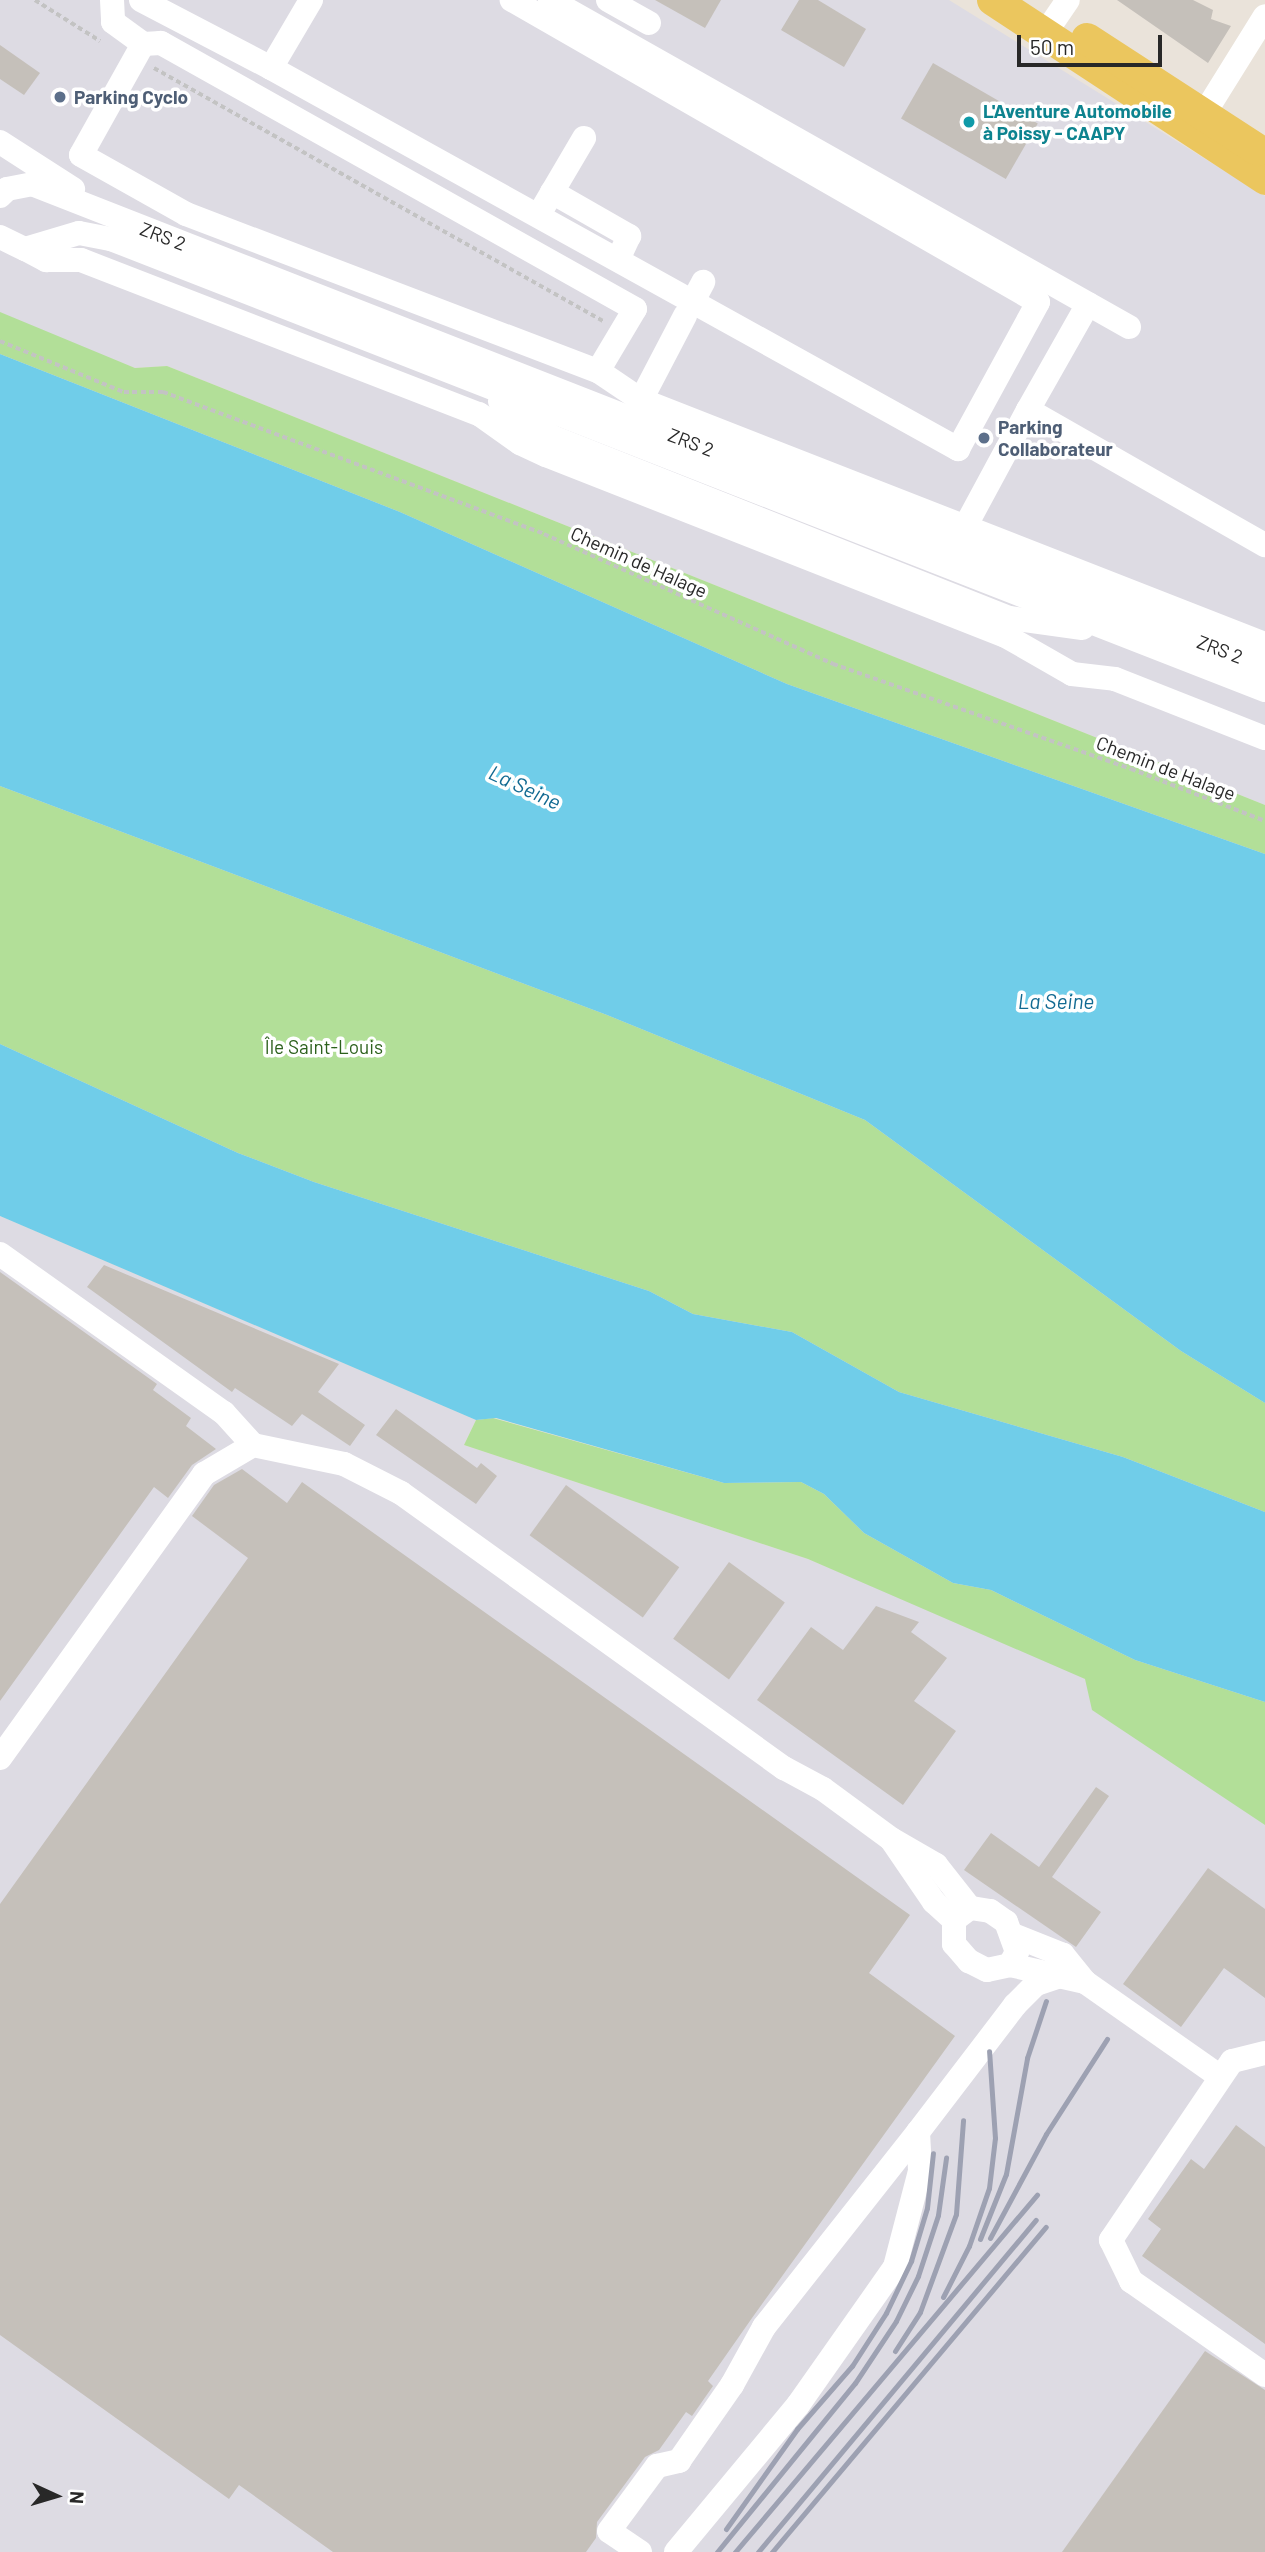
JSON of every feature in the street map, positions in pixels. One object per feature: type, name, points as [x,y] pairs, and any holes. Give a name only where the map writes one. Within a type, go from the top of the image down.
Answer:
[{"type":"main road","points":[[993,0],[1056,18]]},
{"type":"main road","points":[[1027,0],[1056,18],[1200,125],[1265,179]]},
{"type":"main road","points":[[1200,125],[1265,155]]},
{"type":"street","points":[[112,0],[113,22],[139,51]]},
{"type":"street","points":[[141,0],[271,68],[536,219],[693,300],[958,449],[1038,302],[512,0]]},
{"type":"street","points":[[271,68],[311,0]]},
{"type":"street","points":[[550,0],[1129,327]]},
{"type":"street","points":[[616,4],[649,23]]},
{"type":"street","points":[[1200,125],[1265,16]]},
{"type":"street","points":[[598,371],[635,310],[161,43],[139,51],[81,155],[186,214],[598,371],[640,400],[1265,643]]},
{"type":"street","points":[[536,219],[584,138]]},
{"type":"street","name":"ZRS 2","points":[[0,142],[118,218]]},
{"type":"street","name":"ZRS 2","points":[[2,188],[32,184],[1265,667]]},
{"type":"street","points":[[552,192],[629,236],[618,260]]},
{"type":"street","name":"ZRS 2","points":[[25,249],[79,233],[111,239],[1265,690]]},
{"type":"street","points":[[0,237],[46,260],[81,260],[479,414],[537,451],[1004,635],[1072,674],[1115,679],[1265,738]]},
{"type":"street","points":[[640,400],[693,300]]},
{"type":"street","points":[[965,527],[1088,304]]},
{"type":"street","points":[[1028,410],[1265,545]]},
{"type":"street","points":[[0,1254],[224,1413],[253,1445],[345,1464],[401,1493],[784,1768],[823,1789],[891,1839],[936,1865],[962,1914],[954,1944],[969,1961],[987,1970],[1010,1965],[1085,1982]]},
{"type":"street","points":[[0,1758],[204,1474],[253,1445]]},
{"type":"street","points":[[962,1914],[990,1911],[1013,1934],[1063,1955],[1085,1982],[1219,2076]]},
{"type":"street","points":[[1010,1965],[1017,1952],[1013,1934]]},
{"type":"street","points":[[640,2552],[610,2530],[657,2466],[679,2461],[732,2385],[764,2327],[991,2035],[1037,1984],[1057,1977]]},
{"type":"street","points":[[1265,2053],[1232,2061],[1219,2076],[1111,2240],[1131,2281],[1265,2375]]},
{"type":"street","points":[[677,2552],[798,2405],[895,2267],[920,2171],[918,2132]]},
{"type":"path","points":[[35,0],[102,42]]},
{"type":"path","points":[[139,51],[622,331]]},
{"type":"path","name":"Chemin de Halage","points":[[0,341],[124,392],[163,391],[544,534],[833,664],[1131,769],[1265,821]]},
{"type":"shaded area","name":"Parking Collaborateur","points":[[0,0],[949,0],[1265,196],[1265,805],[167,366],[135,368],[0,316]]},
{"type":"shaded area","points":[[0,1216],[476,1420],[464,1445],[808,1559],[1061,1666],[1085,1679],[1265,1825],[1265,2552],[0,2552]]},
{"type":"green space","points":[[0,312],[135,368],[167,366],[1265,805],[1265,854],[787,684],[400,512],[0,354]]},
{"type":"green space","name":"Île Saint-Louis","points":[[0,786],[607,1015],[865,1120],[1181,1351],[1265,1403],[1265,1512],[1123,1457],[899,1392],[792,1332],[693,1314],[649,1291],[314,1182],[238,1153],[0,1044]]},
{"type":"green space","points":[[493,1418],[724,1483],[801,1482],[824,1494],[864,1533],[953,1583],[991,1590],[1135,1660],[1265,1702],[1265,1825],[1092,1710],[1085,1679],[808,1559],[464,1445],[476,1420]]},
{"type":"water","name":"La Seine","points":[[0,354],[400,512],[787,684],[1265,854],[1265,1403],[1181,1351],[865,1120],[607,1015],[0,786]]},
{"type":"water","points":[[0,1044],[238,1153],[314,1182],[649,1291],[693,1314],[792,1332],[899,1392],[1123,1457],[1265,1512],[1265,1702],[1135,1660],[991,1590],[953,1583],[864,1533],[824,1494],[801,1482],[724,1483],[496,1418],[476,1420],[0,1216]]},
{"type":"building","points":[[655,0],[721,0],[705,28]]},
{"type":"building","points":[[799,0],[818,0],[866,29],[844,67],[781,30]]},
{"type":"building","points":[[1117,0],[1193,0],[1213,10],[1211,19],[1231,26],[1208,63]]},
{"type":"building","points":[[0,45],[40,73],[24,95],[0,79]]},
{"type":"building","name":"L'Aventure Automobile à Poissy - CAAPY","points":[[933,63],[1038,123],[1006,179],[901,118]]},
{"type":"building","points":[[104,1265],[339,1364],[318,1392],[365,1425],[350,1446],[302,1414],[292,1426],[235,1388],[232,1392],[87,1287]]},
{"type":"building","points":[[0,1272],[157,1384],[153,1390],[191,1418],[186,1426],[216,1449],[192,1465],[168,1498],[154,1487],[0,1701]]},
{"type":"building","points":[[396,1409],[477,1468],[481,1463],[497,1476],[476,1504],[376,1435]]},
{"type":"building","points":[[242,1469],[287,1503],[302,1482],[910,1915],[869,1973],[955,2036],[708,2381],[713,2386],[692,2416],[686,2412],[659,2450],[645,2457],[597,2522],[596,2538],[586,2552],[333,2552],[239,2485],[229,2499],[0,2335],[0,1904],[248,1558],[192,1516],[214,1485]]},
{"type":"building","points":[[566,1485],[679,1567],[643,1617],[530,1535]]},
{"type":"building","points":[[729,1562],[785,1603],[729,1679],[673,1639]]},
{"type":"building","points":[[876,1606],[919,1622],[911,1632],[947,1658],[914,1701],[956,1731],[903,1805],[757,1700],[811,1627],[843,1650]]},
{"type":"building","points":[[1096,1787],[1109,1796],[1052,1877],[1101,1912],[1076,1947],[964,1870],[991,1833],[1039,1867]]},
{"type":"building","points":[[1208,1868],[1265,1909],[1265,1998],[1224,1968],[1181,2027],[1123,1984]]},
{"type":"building","points":[[1236,2125],[1265,2147],[1265,2344],[1142,2256],[1161,2229],[1148,2219],[1191,2159],[1204,2169]]},
{"type":"building","points":[[1205,2351],[1265,2390],[1265,2552],[1062,2552]]},
{"type":"railway","points":[[980,2239],[1006,2174],[1027,2058],[1046,2001]]},
{"type":"railway","points":[[990,2238],[1046,2134],[1107,2039]]},
{"type":"railway","points":[[943,2297],[969,2246],[989,2188],[995,2138],[989,2051]]},
{"type":"railway","points":[[895,2351],[920,2312],[956,2214],[963,2120]]},
{"type":"railway","points":[[726,2529],[797,2429],[852,2366],[886,2313],[911,2261],[927,2208],[933,2153]]},
{"type":"railway","points":[[717,2552],[855,2383],[896,2321],[918,2276],[938,2215],[946,2158]]},
{"type":"railway","points":[[735,2552],[1037,2194]]},
{"type":"railway","points":[[758,2552],[1036,2220]]},
{"type":"railway","points":[[772,2552],[1046,2227]]},
{"type":"place","name":"Parking Cyclo","points":[[60,97]]},
{"type":"place","name":"L'Aventure Automobile à Poissy - CAAPY","points":[[969,122]]},
{"type":"place","name":"Parking Collaborateur","points":[[984,438]]}]
